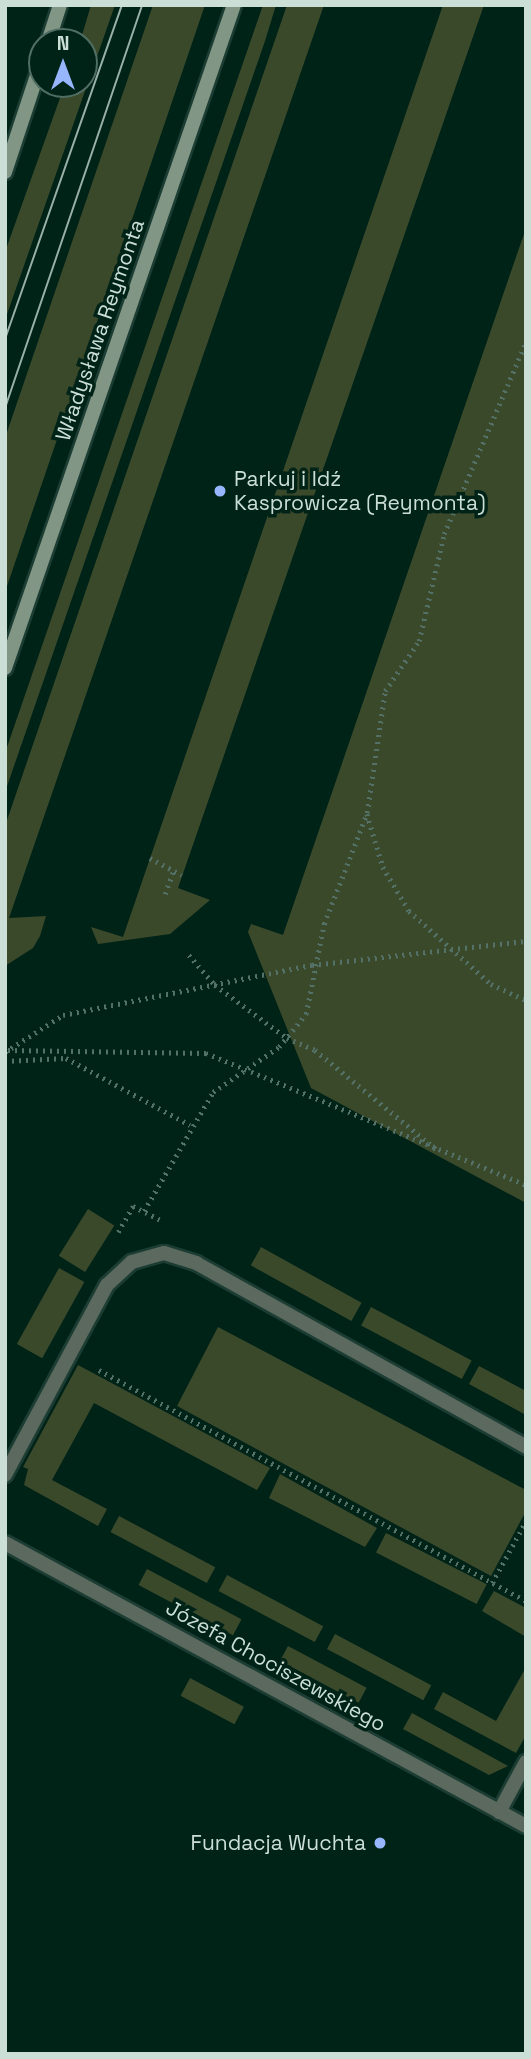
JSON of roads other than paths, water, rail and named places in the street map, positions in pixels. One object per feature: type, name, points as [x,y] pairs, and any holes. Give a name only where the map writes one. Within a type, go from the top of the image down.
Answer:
[{"type":"main road","points":[[53,28],[60,5]]},
{"type":"main road","name":"Władysława Reymonta","points":[[5,668],[234,5]]},
{"type":"main road","points":[[5,172],[29,98]]},
{"type":"street","points":[[5,1475],[70,1354],[120,1273],[147,1255],[181,1255],[526,1447]]},
{"type":"street","name":"Józefa Chociszewskiego","points":[[5,1543],[526,1826]]},
{"type":"street","points":[[499,1812],[526,1762]]},
{"type":"tram line","points":[[5,339],[122,5]]},
{"type":"tram line","points":[[5,408],[142,5]]},
{"type":"place","name":"Parkuj i Idź Kasprowicza (Reymonta)","points":[[220,491]]},
{"type":"place","name":"Fundacja Wuchta","points":[[380,1843]]}]
